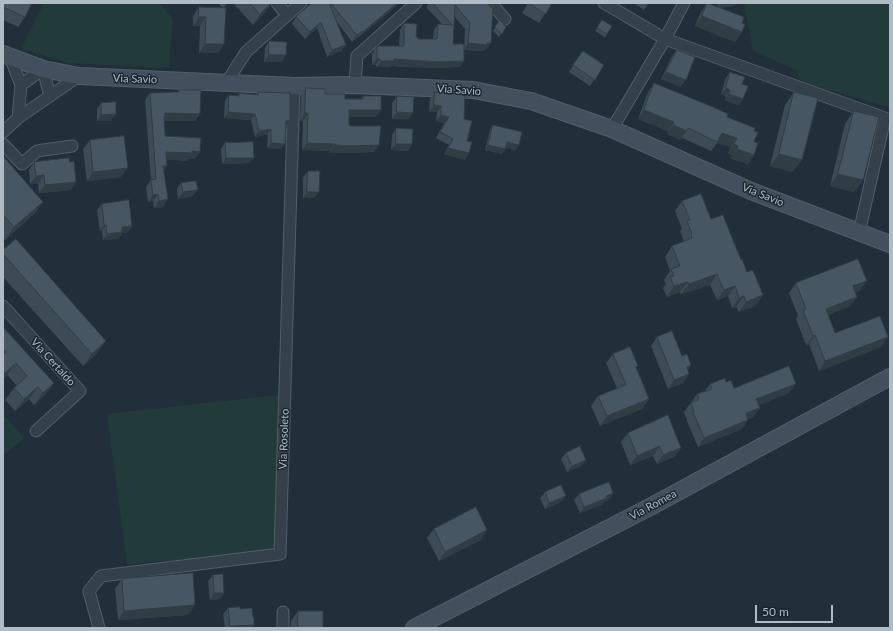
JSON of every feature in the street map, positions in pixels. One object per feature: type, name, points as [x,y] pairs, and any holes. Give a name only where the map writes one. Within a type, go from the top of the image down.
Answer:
[{"type":"street","points":[[277,3],[287,14]]},
{"type":"street","points":[[226,83],[246,52],[301,3]]},
{"type":"street","points":[[355,86],[357,56],[416,3]]},
{"type":"street","points":[[491,3],[505,19]]},
{"type":"street","points":[[604,3],[665,39],[886,118],[859,233]]},
{"type":"street","points":[[612,128],[665,39],[684,3]]},
{"type":"street","points":[[7,55],[21,85],[18,118]]},
{"type":"street","name":"Via Savio","points":[[7,55],[43,69],[79,76],[294,86],[355,86],[473,90],[531,100],[612,128],[751,191],[890,244]]},
{"type":"street","points":[[21,85],[43,69],[50,96]]},
{"type":"street","points":[[3,132],[18,118],[79,76]]},
{"type":"street","name":"Via Rosoleto","points":[[99,628],[89,591],[101,576],[280,554],[294,86]]},
{"type":"street","points":[[3,144],[22,164],[37,151],[72,146]]},
{"type":"street","name":"Via Certaldo","points":[[3,306],[80,391],[36,431]]},
{"type":"street","name":"Via Romea","points":[[414,628],[650,507],[890,377]]},
{"type":"street","points":[[283,612],[283,628]]},
{"type":"green space","points":[[44,3],[159,3],[173,19],[169,68],[69,63],[21,49]]},
{"type":"green space","points":[[744,3],[890,3],[890,110],[888,107],[802,82],[796,70],[753,51]]},
{"type":"green space","points":[[279,395],[283,446],[277,544],[267,553],[127,564],[107,414]]},
{"type":"green space","points":[[3,414],[24,438],[3,456]]},
{"type":"building","points":[[3,3],[32,3],[25,17],[3,7]]},
{"type":"building","points":[[250,3],[271,3],[260,14]]},
{"type":"building","points":[[312,3],[329,3],[346,45],[332,50],[321,22],[310,32],[296,17]]},
{"type":"building","points":[[331,3],[397,3],[363,32],[362,31],[357,35]]},
{"type":"building","points":[[433,3],[487,3],[493,9],[491,43],[487,43],[487,45],[468,43],[470,23],[455,5],[453,44],[464,44],[464,61],[436,62],[394,59],[394,61],[381,61],[380,59],[377,59],[377,46],[404,46],[404,23],[417,24],[416,37],[418,37],[418,39],[437,39],[438,24],[452,25]]},
{"type":"building","points":[[529,3],[552,3],[546,14]]},
{"type":"building","points":[[707,3],[744,17],[742,23],[745,24],[742,32],[702,16]]},
{"type":"building","points":[[199,7],[226,8],[224,44],[205,44],[206,17],[199,17]]},
{"type":"building","points":[[500,20],[506,27],[502,34],[495,27]]},
{"type":"building","points":[[602,20],[612,26],[607,34],[597,28]]},
{"type":"building","points":[[269,41],[287,42],[286,55],[269,55]]},
{"type":"building","points":[[677,50],[695,57],[686,80],[666,72]]},
{"type":"building","points":[[583,51],[604,65],[595,80],[573,65]]},
{"type":"building","points":[[730,72],[745,77],[742,84],[748,86],[743,99],[729,94],[730,90],[726,88]]},
{"type":"building","points":[[654,83],[713,107],[728,114],[727,117],[755,128],[754,131],[758,132],[754,142],[758,143],[754,155],[737,149],[738,146],[734,144],[737,138],[722,133],[717,142],[688,128],[687,131],[673,125],[674,122],[644,110]]},
{"type":"building","points":[[306,88],[325,89],[325,94],[345,94],[345,99],[363,99],[363,96],[381,96],[381,110],[349,110],[349,126],[381,126],[379,145],[348,146],[307,143],[308,113],[305,113]]},
{"type":"building","points":[[179,90],[201,90],[200,114],[165,113],[165,136],[201,138],[200,152],[166,152],[167,166],[163,166],[168,199],[159,201],[158,194],[153,195],[151,180],[156,179],[150,93],[179,92]]},
{"type":"building","points":[[258,92],[290,93],[290,121],[286,121],[285,144],[271,143],[271,129],[259,131],[255,114],[228,112],[229,95],[239,96],[239,93],[258,95]]},
{"type":"building","points":[[435,92],[465,94],[464,119],[472,121],[467,141],[472,142],[469,153],[448,148],[453,139],[440,132],[449,117],[441,115],[441,106],[434,105]]},
{"type":"building","points":[[794,92],[818,98],[802,160],[779,154]]},
{"type":"building","points":[[397,96],[414,97],[413,113],[397,112]]},
{"type":"building","points":[[116,102],[116,114],[101,115],[101,103]]},
{"type":"building","points":[[854,111],[879,117],[863,180],[838,174]]},
{"type":"building","points":[[493,125],[522,132],[519,145],[507,142],[505,149],[488,145]]},
{"type":"building","points":[[396,128],[413,129],[412,144],[396,144]]},
{"type":"building","points":[[124,136],[128,168],[93,172],[90,140]]},
{"type":"building","points":[[253,142],[254,158],[226,158],[225,143]]},
{"type":"building","points":[[3,156],[43,202],[14,227],[3,215]]},
{"type":"building","points":[[69,158],[70,162],[74,161],[76,182],[45,185],[44,175],[36,176],[34,162]]},
{"type":"building","points":[[308,171],[320,171],[319,192],[307,192]]},
{"type":"building","points":[[196,181],[198,190],[183,192],[181,183]]},
{"type":"building","points":[[701,194],[711,219],[723,215],[747,272],[753,270],[763,295],[746,302],[744,296],[739,298],[735,286],[724,290],[717,274],[689,284],[688,282],[674,286],[670,277],[674,276],[671,269],[680,266],[672,246],[692,238],[687,221],[690,220],[682,201]]},
{"type":"building","points":[[129,200],[132,226],[122,227],[122,232],[107,234],[106,225],[104,225],[102,204]]},
{"type":"building","points":[[16,239],[106,341],[92,354],[3,254],[3,250]]},
{"type":"building","points":[[858,259],[867,281],[853,286],[857,297],[826,309],[835,333],[880,316],[888,337],[825,361],[803,310],[806,309],[796,283]]},
{"type":"building","points":[[3,327],[54,383],[43,393],[38,387],[24,399],[14,388],[27,376],[16,363],[3,375],[3,355],[6,352],[3,349]]},
{"type":"building","points":[[672,331],[682,356],[687,354],[691,365],[687,367],[689,374],[674,380],[657,337]]},
{"type":"building","points":[[630,347],[638,366],[636,367],[649,399],[607,416],[598,396],[626,385],[613,354]]},
{"type":"building","points":[[789,366],[796,384],[756,399],[760,408],[746,413],[748,420],[704,438],[693,412],[691,403],[699,399],[697,394],[712,389],[710,384],[725,378],[726,382],[731,380],[734,388]]},
{"type":"building","points":[[668,415],[681,448],[663,455],[660,446],[637,456],[628,433]]},
{"type":"building","points":[[580,446],[586,460],[572,466],[566,453]]},
{"type":"building","points":[[609,482],[613,493],[606,496],[607,498],[584,507],[579,494]]},
{"type":"building","points":[[561,485],[566,496],[549,503],[545,492]]},
{"type":"building","points":[[476,507],[487,530],[445,552],[434,529]]},
{"type":"building","points":[[193,573],[195,605],[124,611],[122,579]]},
{"type":"building","points":[[223,574],[224,593],[214,593],[213,575]]},
{"type":"building","points":[[240,607],[240,609],[252,608],[254,625],[230,626],[228,608]]},
{"type":"building","points":[[298,611],[323,611],[323,628],[298,628]]}]
